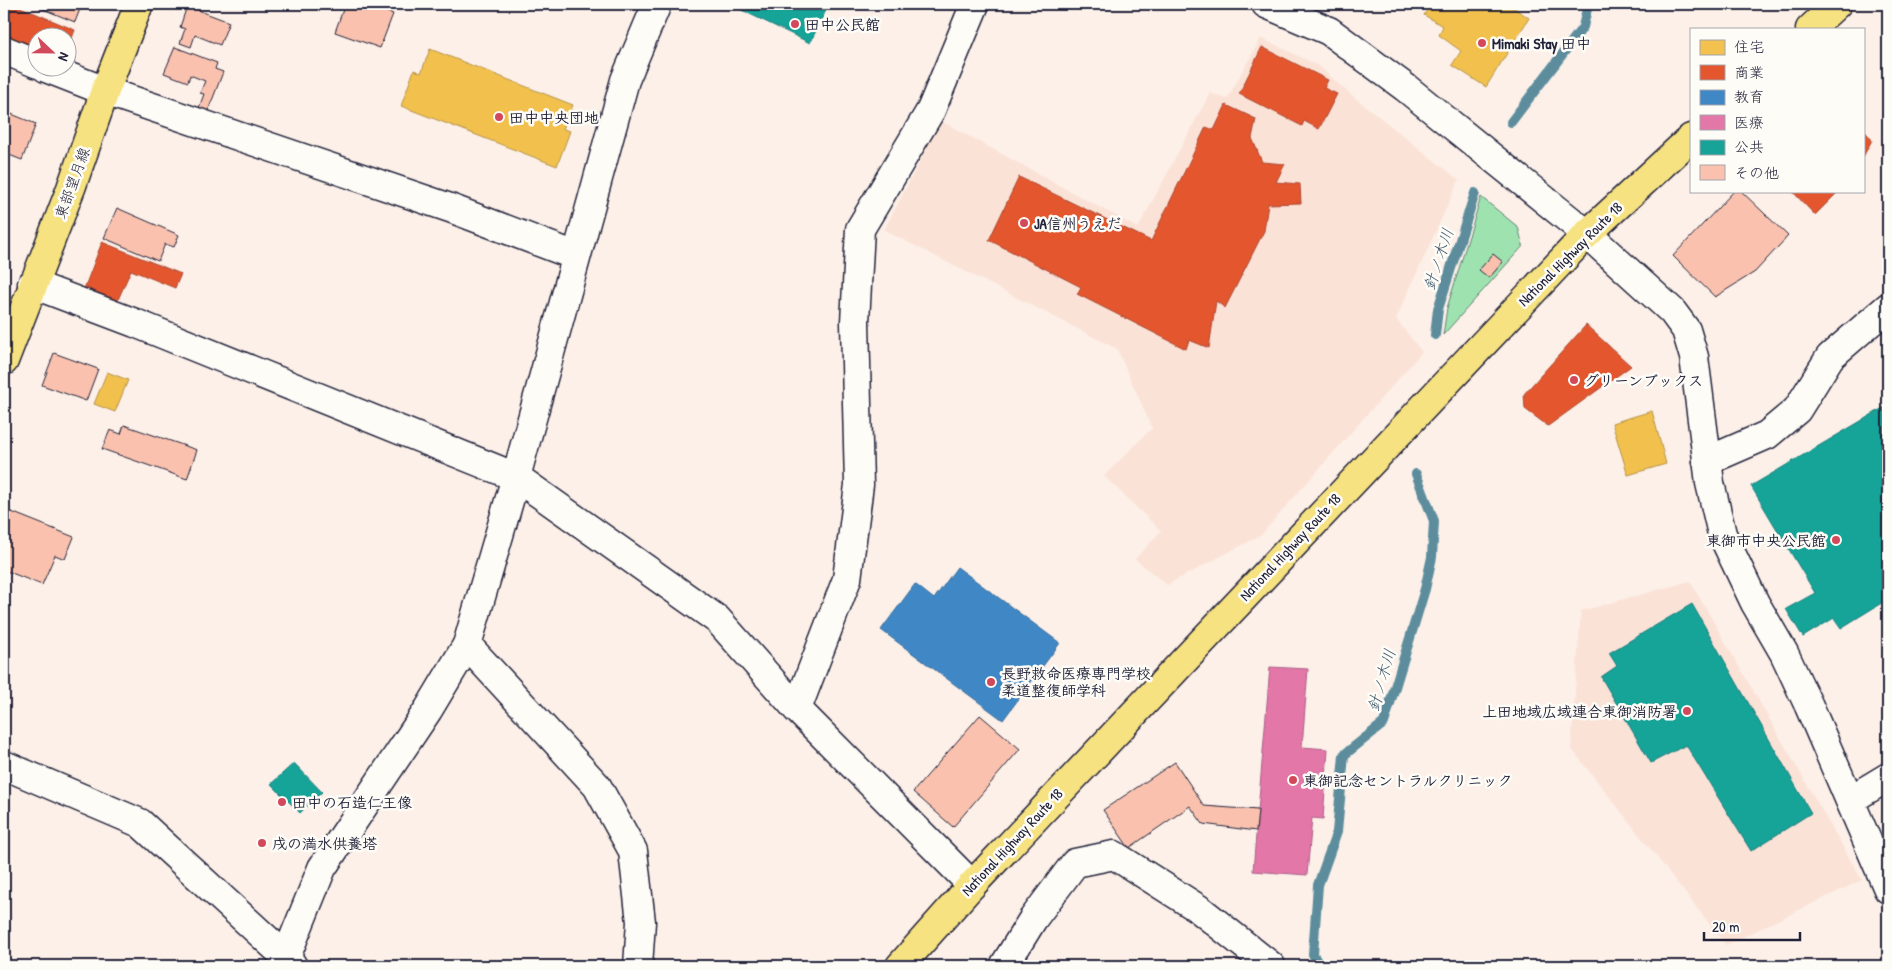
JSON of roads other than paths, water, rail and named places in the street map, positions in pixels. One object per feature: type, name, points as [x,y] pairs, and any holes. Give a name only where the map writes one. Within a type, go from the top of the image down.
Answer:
[{"type":"main road","name":"東部望月線","points":[[4,361],[139,4]]},
{"type":"main road","points":[[1811,28],[1837,4]]},
{"type":"main road","name":"National Highway Route 18","points":[[900,966],[972,885],[1587,234],[1690,139]]},
{"type":"street","points":[[4,765],[140,823],[289,962],[322,868],[428,710],[467,645],[516,477],[625,80],[657,4]]},
{"type":"street","points":[[797,709],[847,579],[859,485],[855,322],[860,229],[931,110],[975,4]]},
{"type":"street","points":[[1266,4],[1329,30],[1406,88],[1587,234],[1672,311],[1686,330],[1694,357],[1710,484],[1722,534],[1755,603],[1788,662],[1888,889]]},
{"type":"street","points":[[4,50],[28,60]]},
{"type":"street","points":[[72,78],[450,208],[576,256]]},
{"type":"street","points":[[32,284],[135,323],[516,477],[718,620],[797,709],[972,885]]},
{"type":"street","points":[[1707,461],[1768,435],[1797,410],[1830,357],[1888,307]]},
{"type":"street","points":[[467,645],[597,786],[634,851],[641,922],[638,966]]},
{"type":"street","points":[[1850,800],[1888,777]]},
{"type":"street","points":[[1004,966],[1033,919],[1075,863],[1114,855],[1200,909],[1272,966]]},
{"type":"waterway","name":"針ノ木川","points":[[1511,122],[1583,27],[1588,4]]},
{"type":"waterway","name":"針ノ木川","points":[[1435,335],[1438,309],[1475,193]]},
{"type":"waterway","name":"針ノ木川","points":[[1319,966],[1313,954],[1318,885],[1337,832],[1344,755],[1384,723],[1425,589],[1432,557],[1434,521],[1416,474]]},
{"type":"place","name":"田中公民館","points":[[795,24]]},
{"type":"place","name":"Mimaki Stay 田中","points":[[1482,43]]},
{"type":"place","name":"田中中央団地","points":[[499,117]]},
{"type":"place","name":"JA信州うえだ","points":[[1024,223]]},
{"type":"place","name":"グリーンブックス","points":[[1574,380]]},
{"type":"place","name":"東御市中央公民館","points":[[1836,540]]},
{"type":"place","name":"長野救命医療専門学校 柔道整復師学科","points":[[991,682]]},
{"type":"place","name":"上田地域広域連合東御消防署","points":[[1687,711]]},
{"type":"place","name":"東御記念セントラルクリニック","points":[[1293,780]]},
{"type":"place","name":"田中の石造仁王像","points":[[282,802]]},
{"type":"place","name":"戌の満水供養塔","points":[[262,843]]}]
